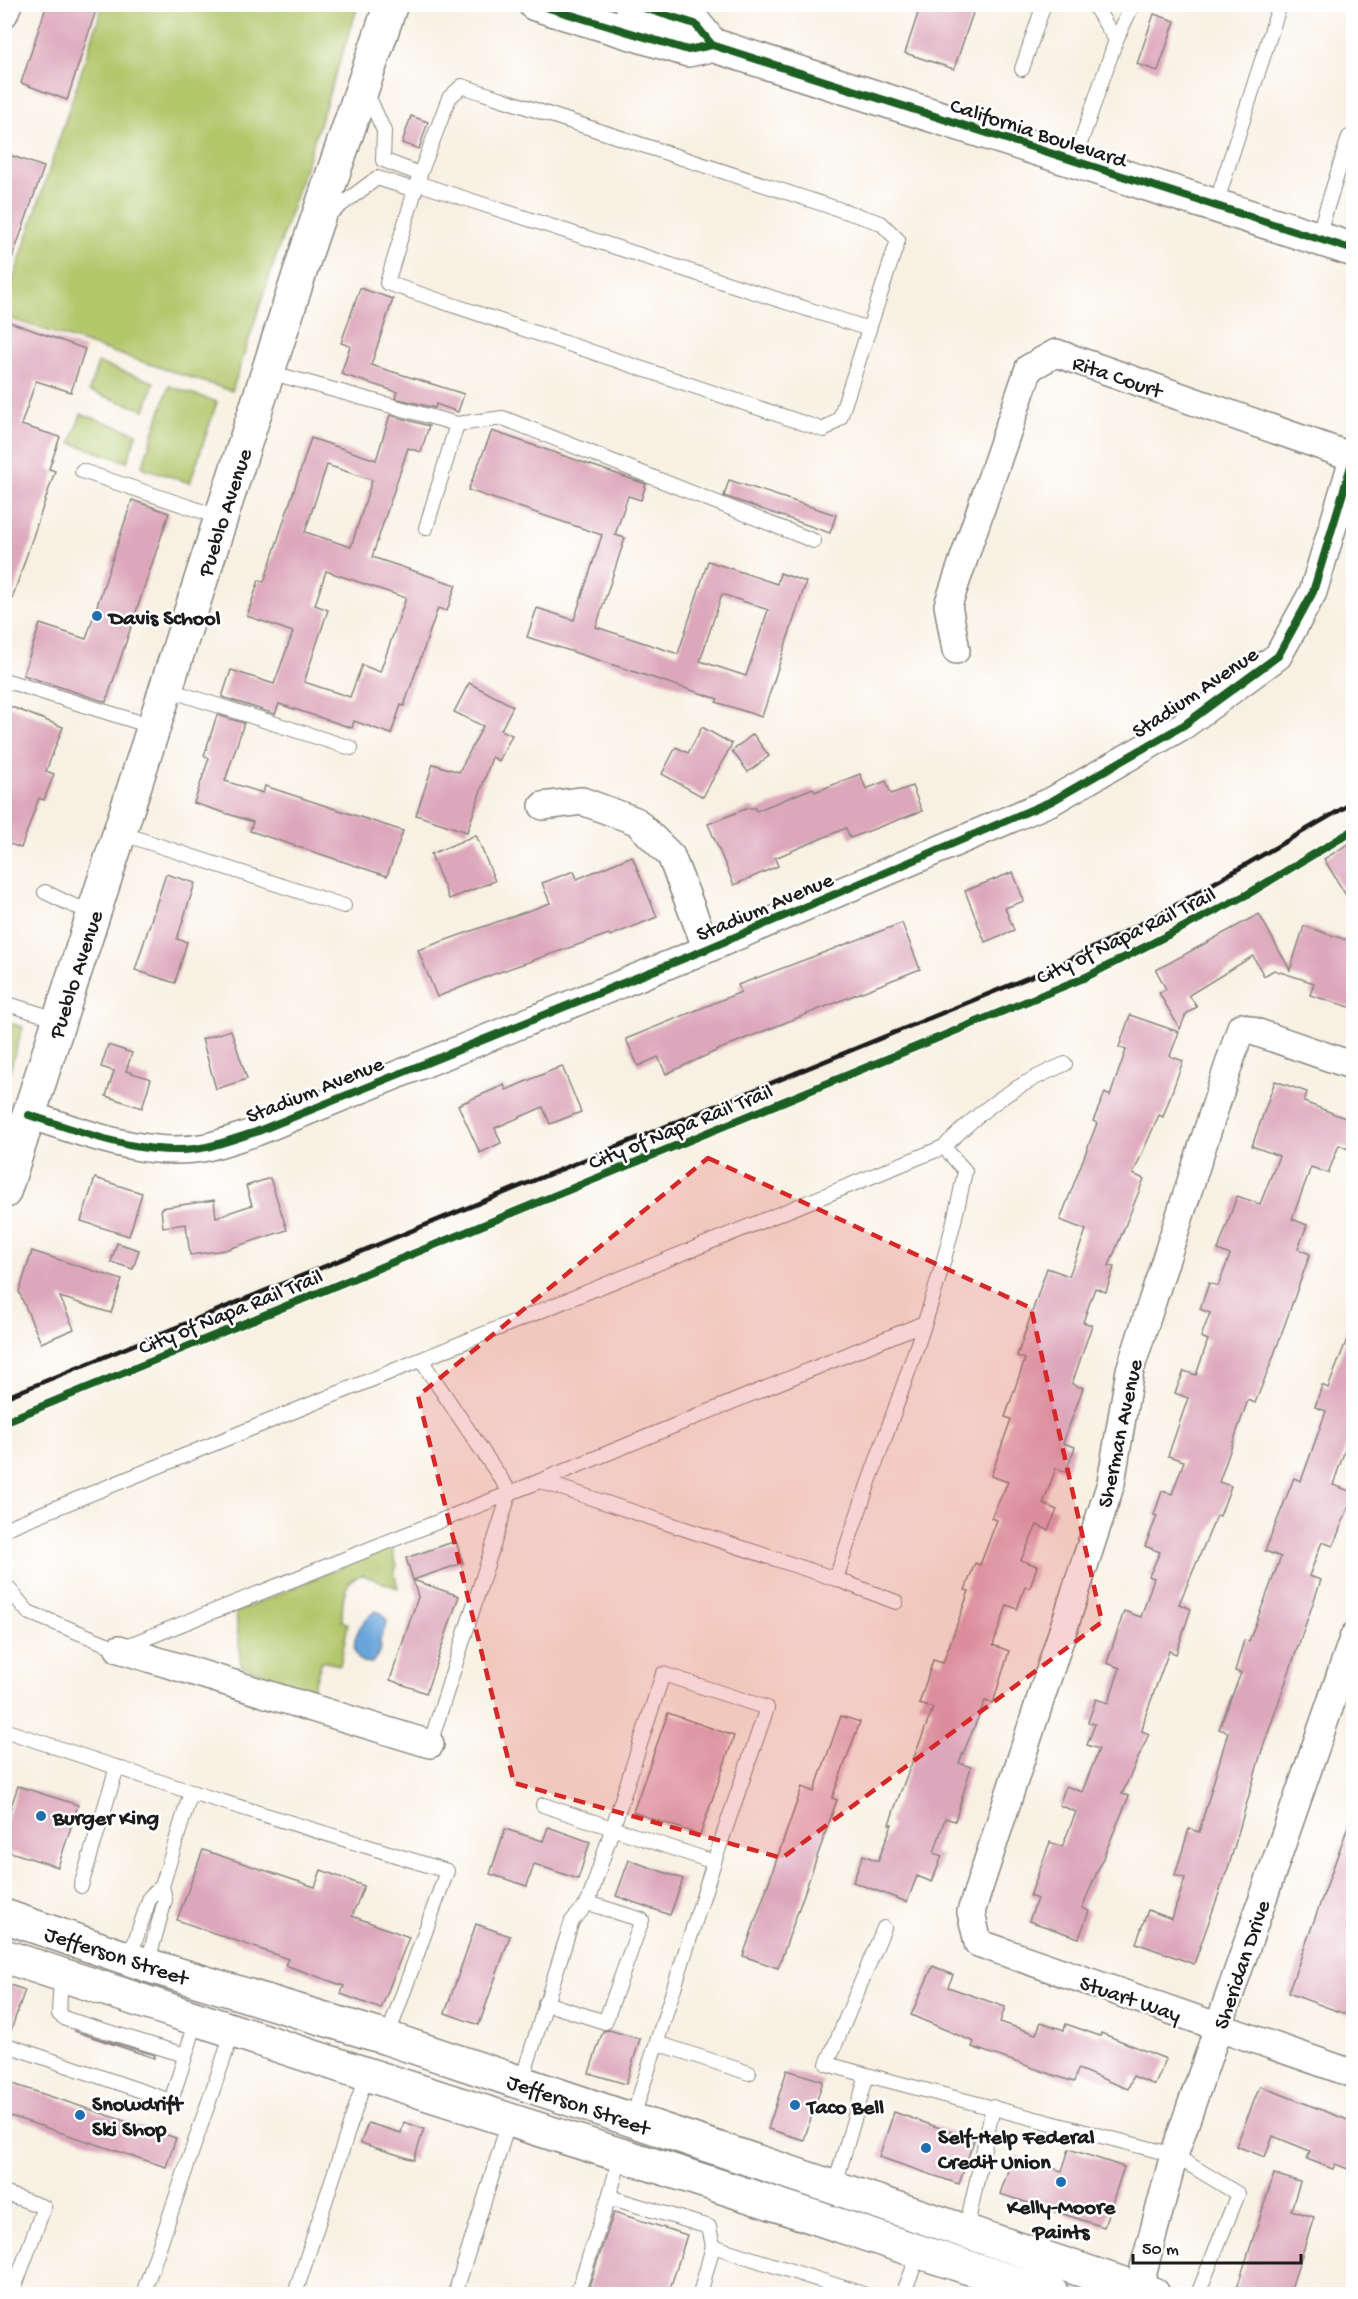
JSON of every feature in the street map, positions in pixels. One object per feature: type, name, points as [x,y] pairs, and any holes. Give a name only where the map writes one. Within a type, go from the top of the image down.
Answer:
[{"type":"main road","name":"Pueblo Avenue","points":[[4,1191],[316,224],[391,4]]},
{"type":"main road","name":"California Boulevard","points":[[535,4],[688,50],[712,45],[1353,250]]},
{"type":"main road","points":[[631,4],[695,24],[712,45]]},
{"type":"main road","name":"Jefferson Street","points":[[4,1916],[138,1962],[387,2038],[966,2230],[1143,2293]]},
{"type":"main road","name":"Jefferson Street","points":[[4,1956],[366,2076],[621,2155],[919,2254],[1052,2295]]},
{"type":"street","points":[[4,14],[8,4]]},
{"type":"street","name":"Rita Court","points":[[956,650],[948,605],[952,593],[1029,368],[1056,353],[1353,456]]},
{"type":"street","name":"Stadium Avenue","points":[[29,1114],[104,1139],[154,1149],[205,1147],[256,1132],[707,949],[1052,801],[1184,725],[1278,656],[1313,592],[1353,456]]},
{"type":"street","points":[[543,806],[582,801],[636,821],[671,856],[707,949]]},
{"type":"street","name":"Sherman Avenue","points":[[978,1943],[971,1912],[1111,1483],[1130,1370],[1241,1028],[1353,1066]]},
{"type":"street","name":"Sheridan Drive","points":[[1143,2293],[1174,2155],[1353,1636]]},
{"type":"street","points":[[118,1649],[430,1744]]},
{"type":"street","name":"Stuart Way","points":[[978,1943],[1353,2074]]},
{"type":"lane","points":[[1022,69],[1044,4]]},
{"type":"lane","points":[[1094,4],[1116,40]]},
{"type":"lane","points":[[1074,161],[1116,40],[1133,4]]},
{"type":"lane","points":[[1215,207],[1280,4]]},
{"type":"lane","points":[[363,84],[384,131],[383,160],[418,182]]},
{"type":"lane","points":[[462,86],[881,223],[898,240],[840,418],[824,430],[387,283],[418,182],[449,99],[462,86]]},
{"type":"lane","points":[[1317,239],[1349,137]]},
{"type":"lane","points":[[316,224],[377,178],[418,182],[869,329]]},
{"type":"lane","points":[[268,372],[457,424],[502,418],[814,541]]},
{"type":"lane","points":[[426,528],[457,424]]},
{"type":"lane","points":[[82,471],[222,518]]},
{"type":"lane","points":[[4,680],[154,727]]},
{"type":"lane","points":[[166,689],[351,748]]},
{"type":"lane","points":[[120,833],[344,906]]},
{"type":"lane","points":[[45,892],[72,905],[95,912]]},
{"type":"lane","points":[[4,1003],[60,1020]]},
{"type":"lane","points":[[4,1529],[944,1147],[974,1117],[1023,1082],[1065,1064]]},
{"type":"lane","points":[[836,1579],[954,1229],[965,1171],[944,1147]]},
{"type":"lane","points":[[4,1583],[28,1612],[118,1649],[924,1323]]},
{"type":"lane","points":[[420,1360],[510,1492]]},
{"type":"lane","points":[[540,1480],[836,1579],[896,1602]]},
{"type":"lane","points":[[430,1744],[510,1492]]},
{"type":"lane","points":[[522,2083],[572,1921],[588,1903],[663,1674],[767,1708],[714,1862],[632,2121]]},
{"type":"lane","points":[[4,1730],[191,1792],[447,1871],[387,2038]]},
{"type":"lane","points":[[81,1886],[117,1767]]},
{"type":"lane","points":[[138,1962],[165,1900],[162,1886],[191,1792]]},
{"type":"lane","points":[[543,1805],[714,1862]]},
{"type":"lane","points":[[138,1962],[150,1897],[162,1886]]},
{"type":"lane","points":[[545,2003],[605,2022],[642,1920],[588,1903]]},
{"type":"lane","points":[[884,1928],[827,2064],[1174,2155],[1238,2194],[1198,2295]]},
{"type":"lane","points":[[61,1974],[59,2014],[66,2019],[185,2055]]},
{"type":"lane","points":[[4,2044],[171,2101],[197,2019]]},
{"type":"lane","points":[[143,2295],[233,2031]]},
{"type":"lane","points":[[657,2043],[749,2073]]},
{"type":"lane","points":[[834,2188],[867,2075]]},
{"type":"lane","points":[[295,2295],[366,2076]]},
{"type":"lane","points":[[966,2230],[993,2107]]},
{"type":"lane","points":[[455,2295],[509,2121]]},
{"type":"lane","points":[[577,2295],[621,2155]]},
{"type":"lane","points":[[4,2193],[44,2207],[12,2295]]},
{"type":"lane","points":[[609,2197],[709,2227],[713,2246],[700,2295]]},
{"type":"lane","points":[[713,2246],[863,2295]]},
{"type":"lane","points":[[903,2295],[919,2254]]},
{"type":"highlighted area","points":[[708,1158],[1031,1308],[1102,1622],[782,1858],[514,1783],[418,1396]]},
{"type":"green space","points":[[103,5],[358,6],[232,391],[5,317],[5,305]]},
{"type":"green space","points":[[98,363],[154,382],[145,410],[89,391]]},
{"type":"green space","points":[[169,386],[217,402],[190,483],[142,467]]},
{"type":"green space","points":[[81,414],[137,433],[127,462],[71,443]]},
{"type":"green space","points":[[4,1022],[23,1027],[5,1085]]},
{"type":"green space","points":[[391,1546],[397,1566],[394,1572],[398,1588],[363,1575],[351,1581],[343,1600],[342,1621],[348,1624],[340,1665],[322,1661],[312,1690],[241,1666],[236,1612]]},
{"type":"water","points":[[376,1611],[383,1614],[387,1622],[380,1640],[381,1650],[372,1663],[362,1662],[355,1649],[357,1634],[360,1627]]},
{"type":"building","points":[[47,4],[98,4],[67,100],[21,83]]},
{"type":"building","points":[[921,4],[976,4],[954,69],[905,53]]},
{"type":"building","points":[[1154,14],[1175,21],[1158,71],[1137,64]]},
{"type":"building","points":[[411,116],[428,122],[419,149],[402,143]]},
{"type":"building","points":[[4,153],[44,167],[8,270],[4,270]]},
{"type":"building","points":[[360,288],[393,299],[371,365],[464,394],[458,412],[436,404],[435,408],[395,398],[397,392],[341,374],[350,346],[341,343]]},
{"type":"building","points":[[4,320],[85,349],[71,392],[36,381],[21,425],[60,437],[49,469],[55,471],[8,611],[4,611],[4,474],[7,465],[4,464]]},
{"type":"building","points":[[390,415],[429,426],[421,452],[408,448],[372,557],[456,585],[447,611],[438,608],[404,706],[401,705],[391,734],[354,721],[352,728],[279,704],[275,714],[222,697],[231,670],[274,684],[293,632],[247,616],[259,580],[264,582],[311,438],[376,460]],"holes":[[[327,465],[372,480],[351,547],[305,532]],[[326,571],[406,598],[380,672],[362,665],[350,697],[304,682],[328,610],[315,605]]]},
{"type":"building","points":[[492,431],[646,484],[641,500],[628,496],[615,535],[625,538],[596,627],[678,654],[708,561],[777,584],[780,573],[806,582],[762,717],[716,702],[718,699],[527,637],[537,608],[574,620],[602,535],[468,490]],"holes":[[[722,594],[768,610],[746,676],[700,661]]]},
{"type":"building","points":[[729,480],[836,515],[830,533],[724,496]]},
{"type":"building","points":[[132,500],[169,513],[106,702],[23,675],[40,624],[86,639]]},
{"type":"building","points":[[469,683],[513,706],[501,730],[512,735],[499,761],[492,757],[467,832],[416,815],[433,764],[459,772],[483,726],[454,712]]},
{"type":"building","points":[[4,704],[63,727],[46,771],[54,774],[44,800],[39,798],[21,848],[4,842]]},
{"type":"building","points":[[217,715],[244,723],[225,781],[263,793],[265,786],[403,831],[387,876],[250,831],[253,822],[194,803],[209,758],[204,756]]},
{"type":"building","points":[[702,727],[732,744],[703,797],[662,774],[676,747],[688,753]]},
{"type":"building","points":[[753,734],[769,756],[748,772],[732,751]]},
{"type":"building","points":[[860,774],[866,789],[886,781],[891,794],[912,786],[922,811],[850,838],[846,828],[775,858],[778,866],[734,885],[708,824],[748,808],[755,808],[756,811],[813,788],[815,792]]},
{"type":"building","points":[[476,835],[495,881],[449,899],[431,854]]},
{"type":"building","points":[[1353,841],[1353,907],[1324,859]]},
{"type":"building","points":[[632,856],[657,917],[610,936],[609,934],[494,974],[437,997],[418,950],[550,903],[542,883],[574,871],[577,879]]},
{"type":"building","points":[[1013,872],[1024,901],[1005,908],[1014,930],[985,942],[965,891]]},
{"type":"building","points":[[166,874],[195,883],[177,939],[187,942],[175,983],[135,970]]},
{"type":"building","points":[[1259,914],[1290,970],[1304,926],[1353,942],[1353,1008],[1310,995],[1314,983],[1274,970],[1264,976],[1253,956],[1189,995],[1197,1007],[1186,1014],[1180,1029],[1159,993],[1166,989],[1156,970]]},
{"type":"building","points":[[902,923],[920,969],[729,1045],[666,1074],[658,1057],[638,1066],[626,1039],[741,992],[738,985]]},
{"type":"building","points":[[1130,1015],[1179,1032],[1170,1056],[1183,1061],[1163,1117],[1159,1115],[1133,1174],[1144,1179],[1109,1266],[1114,1267],[1106,1292],[1095,1288],[1083,1322],[1092,1325],[1072,1384],[1083,1388],[1063,1443],[1075,1447],[1066,1472],[1056,1468],[1043,1504],[1057,1510],[1048,1530],[1037,1525],[1021,1560],[1037,1566],[1030,1588],[1025,1587],[1017,1609],[1007,1605],[993,1645],[1009,1651],[993,1703],[985,1701],[959,1763],[971,1767],[955,1821],[945,1818],[934,1853],[942,1856],[932,1882],[917,1876],[907,1902],[853,1882],[863,1855],[878,1861],[892,1824],[889,1824],[899,1796],[933,1708],[919,1704],[933,1660],[943,1663],[969,1591],[965,1590],[975,1563],[980,1565],[997,1520],[991,1518],[1008,1482],[991,1476],[1011,1419],[1005,1417],[1025,1359],[1017,1356],[1047,1268],[1069,1276],[1086,1230],[1060,1220],[1097,1123],[1093,1121],[1105,1093],[1110,1096],[1126,1050],[1119,1047]]},
{"type":"building","points":[[231,1030],[247,1079],[216,1089],[202,1039]]},
{"type":"building","points":[[108,1045],[132,1053],[126,1071],[151,1079],[142,1108],[106,1096],[114,1071],[101,1067]]},
{"type":"building","points":[[562,1066],[581,1112],[550,1124],[543,1107],[495,1128],[501,1143],[480,1153],[458,1105],[504,1085],[506,1090]]},
{"type":"building","points":[[1275,1081],[1307,1092],[1304,1102],[1353,1121],[1353,1151],[1339,1145],[1328,1173],[1311,1167],[1292,1219],[1307,1225],[1298,1249],[1310,1254],[1271,1363],[1255,1403],[1248,1400],[1219,1482],[1231,1486],[1220,1516],[1217,1515],[1179,1604],[1191,1609],[1176,1654],[1169,1651],[1145,1717],[1142,1731],[1149,1734],[1122,1794],[1129,1796],[1082,1908],[1089,1911],[1079,1938],[1029,1921],[1037,1899],[1030,1896],[1050,1842],[1062,1847],[1076,1812],[1059,1805],[1066,1786],[1082,1792],[1099,1749],[1087,1745],[1095,1724],[1088,1722],[1096,1699],[1108,1703],[1120,1668],[1107,1663],[1124,1611],[1141,1617],[1154,1578],[1149,1576],[1160,1552],[1145,1546],[1157,1516],[1154,1515],[1162,1491],[1172,1494],[1184,1461],[1168,1456],[1188,1398],[1175,1393],[1184,1371],[1196,1375],[1208,1340],[1201,1337],[1210,1313],[1200,1309],[1209,1283],[1218,1286],[1230,1255],[1218,1250],[1237,1196],[1260,1204],[1279,1156],[1252,1146]]},
{"type":"building","points":[[95,1178],[142,1193],[129,1236],[81,1221]]},
{"type":"building","points":[[270,1178],[287,1230],[225,1250],[190,1255],[186,1224],[163,1227],[161,1208],[214,1200],[216,1217],[252,1205],[246,1186]]},
{"type":"building","points":[[117,1243],[139,1250],[133,1269],[111,1262]]},
{"type":"building","points":[[32,1251],[122,1280],[111,1313],[60,1297],[74,1329],[41,1343],[19,1292]]},
{"type":"building","points":[[1352,1326],[1353,1426],[1333,1485],[1353,1492],[1353,1496],[1333,1546],[1322,1542],[1309,1576],[1321,1580],[1261,1753],[1230,1862],[1194,1964],[1136,1943],[1148,1910],[1172,1919],[1185,1878],[1175,1875],[1189,1829],[1199,1832],[1228,1732],[1219,1729],[1241,1673],[1235,1671],[1244,1640],[1249,1641],[1281,1557],[1265,1551],[1294,1478],[1301,1481],[1326,1411],[1315,1407],[1322,1385],[1328,1388]]},
{"type":"building","points":[[456,1541],[463,1563],[413,1580],[406,1558]]},
{"type":"building","points":[[413,1580],[459,1596],[426,1693],[390,1680],[418,1597]]},
{"type":"building","points":[[668,1713],[734,1736],[700,1835],[633,1812]]},
{"type":"building","points":[[841,1716],[860,1722],[832,1798],[837,1800],[778,1968],[743,1956],[802,1787],[814,1792]]},
{"type":"building","name":"Burger King","points":[[18,1786],[78,1805],[58,1867],[4,1850],[4,1827]]},
{"type":"building","points":[[1351,1818],[1353,1818],[1353,2017],[1288,1993]]},
{"type":"building","points":[[548,1827],[590,1842],[578,1879],[534,1864],[527,1886],[490,1874],[505,1829],[543,1841]]},
{"type":"building","points":[[203,1850],[315,1887],[321,1870],[364,1886],[352,1916],[409,1937],[381,2009],[341,1994],[344,1986],[285,1965],[288,1959],[177,1920]]},
{"type":"building","points":[[629,1860],[683,1879],[670,1915],[616,1896]]},
{"type":"building","points":[[476,1924],[510,1936],[479,2025],[445,2013]]},
{"type":"building","points":[[933,1966],[953,1975],[948,1987],[1005,2007],[1000,2022],[1036,2034],[1041,2022],[1064,2030],[1066,2024],[1100,2036],[1101,2033],[1166,2059],[1155,2085],[1133,2076],[1128,2089],[1078,2069],[1074,2082],[972,2047],[974,2042],[911,2015]]},
{"type":"building","points":[[4,1983],[25,1990],[9,2036],[4,2035]]},
{"type":"building","points":[[609,2030],[640,2039],[626,2084],[589,2073],[603,2031]]},
{"type":"building","points":[[74,2031],[155,2055],[154,2058]]},
{"type":"building","name":"Taco Bell","points":[[787,2070],[823,2081],[804,2140],[768,2129]]},
{"type":"building","points":[[4,2081],[176,2138],[166,2167],[4,2114]]},
{"type":"building","points":[[1260,2086],[1353,2122],[1353,2171],[1335,2164],[1333,2169],[1307,2159],[1310,2151],[1273,2136],[1265,2157],[1236,2146]]},
{"type":"building","name":"Self-Help Federal Credit Union","points":[[894,2112],[974,2140],[959,2184],[879,2157]]},
{"type":"building","points":[[404,2122],[424,2129],[414,2160],[361,2143],[368,2123],[401,2133]]},
{"type":"building","name":"Kelly-Moore Paints","points":[[1069,2149],[1124,2167],[1104,2227],[1000,2194],[1013,2156],[1062,2171]]},
{"type":"building","points":[[1274,2174],[1300,2182],[1291,2210],[1314,2217],[1289,2295],[1247,2295],[1236,2291]]},
{"type":"building","points":[[614,2212],[687,2235],[668,2295],[586,2295]]},
{"type":"railway","points":[[4,1398],[1059,965],[1164,912],[1354,802]]},
{"type":"cycle path","points":[[535,4],[688,50],[712,45],[1354,250]]},
{"type":"cycle path","points":[[631,4],[695,24],[712,45]]},
{"type":"cycle path","points":[[29,1115],[94,1136],[139,1147],[184,1150],[225,1142],[256,1132],[707,949],[1052,801],[1184,725],[1278,656],[1313,592],[1354,456]]},
{"type":"cycle path","name":"City of Napa Rail Trail","points":[[4,1422],[1086,977],[1248,894],[1354,830]]},
{"type":"place","name":"Davis School","points":[[97,616]]},
{"type":"place","name":"Burger King","points":[[41,1816]]},
{"type":"place","name":"Taco Bell","points":[[795,2105]]},
{"type":"place","name":"Snowdrift Ski Shop","points":[[80,2115]]},
{"type":"place","name":"Self-Help Federal Credit Union","points":[[926,2148]]},
{"type":"place","name":"Kelly-Moore Paints","points":[[1061,2182]]}]
